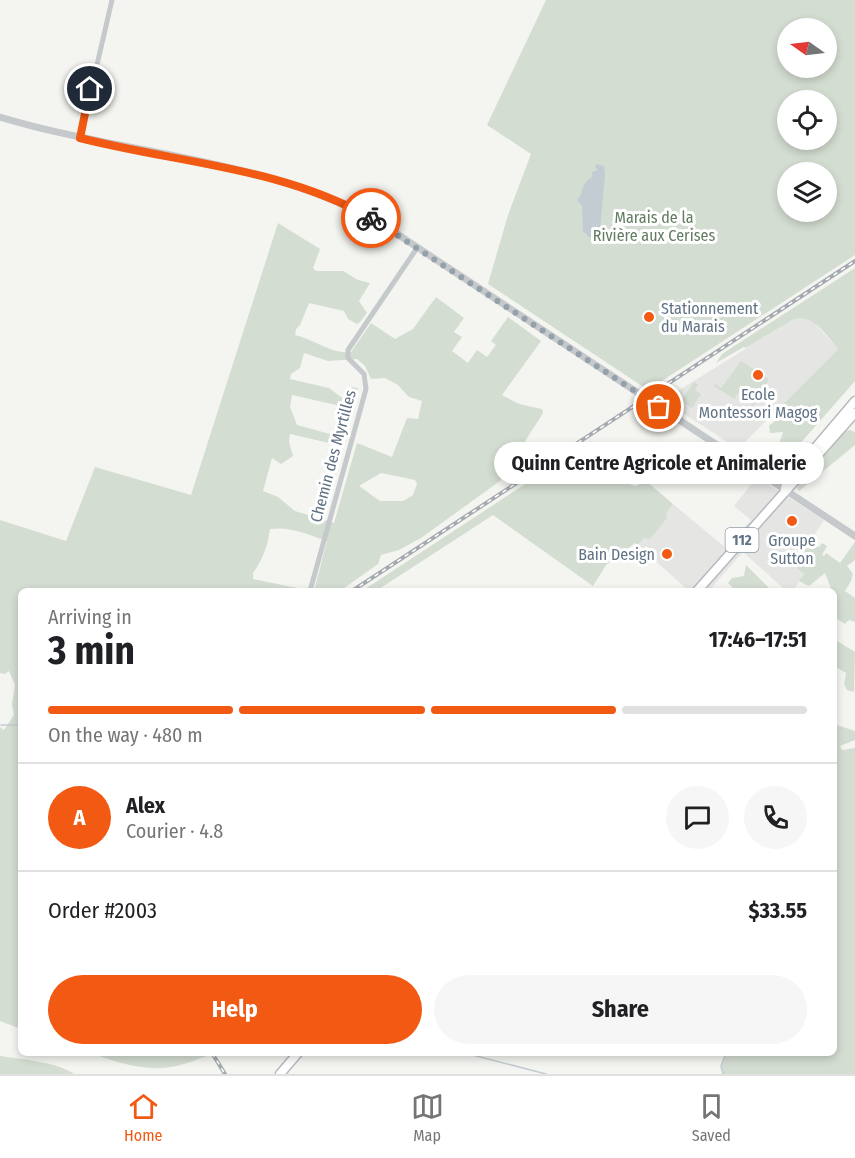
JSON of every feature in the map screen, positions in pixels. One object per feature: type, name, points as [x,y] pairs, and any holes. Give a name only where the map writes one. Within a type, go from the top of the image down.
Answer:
[{"type":"main road","name":"112","points":[[848,422],[855,402]]},
{"type":"main road","name":"112","points":[[700,588],[786,489],[787,481],[855,413]]},
{"type":"main road","points":[[280,1074],[295,1056]]},
{"type":"street","points":[[80,138],[112,0]]},
{"type":"street","points":[[0,117],[80,138],[243,171],[294,184],[366,215],[855,536]]},
{"type":"street","name":"Chemin des Myrtilles","points":[[311,588],[366,389],[364,374],[348,358],[348,350],[417,248]]},
{"type":"shaded area","points":[[596,164],[604,166],[605,174],[600,229],[599,234],[595,237],[589,237],[583,231],[582,206],[577,200],[585,183],[592,177],[592,172],[598,170],[595,167]]},
{"type":"shaded area","name":"Ecole Montessori Magog","points":[[799,317],[812,320],[838,349],[738,449],[663,400],[794,319]]},
{"type":"shaded area","points":[[757,477],[824,520],[797,561],[799,570],[804,574],[795,588],[783,588],[743,552],[713,588],[686,588],[638,545],[673,504],[726,548],[751,520],[734,506]]},
{"type":"green space","name":"Marais de la Rivière aux Cerises","points":[[546,0],[855,0],[855,255],[648,390],[488,284],[508,215],[531,154],[487,125]]},
{"type":"green space","points":[[278,223],[320,249],[313,268],[316,271],[343,271],[358,280],[370,283],[359,301],[367,313],[360,322],[357,324],[348,319],[344,311],[309,303],[295,335],[330,349],[351,352],[371,323],[395,339],[413,329],[436,297],[464,318],[454,332],[462,337],[452,351],[468,363],[477,350],[487,357],[496,345],[491,341],[508,317],[541,341],[502,395],[519,404],[542,409],[543,413],[500,481],[421,538],[399,550],[381,555],[378,564],[344,588],[315,588],[327,541],[277,528],[270,529],[260,562],[253,573],[253,579],[297,588],[18,588],[18,1028],[0,1021],[0,727],[4,730],[14,715],[12,704],[15,685],[9,671],[5,674],[0,673],[0,520],[66,541],[95,467],[191,495]],"holes":[[[304,353],[328,361],[357,359],[365,366],[371,379],[385,378],[398,385],[409,397],[422,401],[418,419],[407,418],[392,457],[357,443],[334,523],[295,511],[278,497],[263,491],[272,458],[281,464],[293,456],[289,442],[290,434],[342,446],[358,388],[352,387],[349,399],[341,397],[329,388],[290,379],[291,374],[300,368]],[[292,395],[345,407],[337,432],[330,434],[297,425],[290,407]],[[381,473],[415,480],[417,484],[413,495],[403,501],[380,501],[359,486]]]},
{"type":"green space","points":[[855,268],[855,381],[798,446],[786,449],[772,466],[783,432],[770,433],[769,426],[782,415],[782,405],[838,349],[819,327],[801,318],[794,319],[716,363],[722,354]]},
{"type":"green space","points":[[741,361],[769,379],[761,392],[760,399],[750,408],[755,397],[742,388],[734,399],[714,386],[716,384],[721,388]]},
{"type":"green space","points":[[694,382],[698,385],[695,390],[701,394],[692,408],[681,401]]},
{"type":"green space","points":[[844,431],[855,432],[855,445],[799,491],[797,488],[799,482]]},
{"type":"green space","points":[[591,441],[583,451],[583,457],[591,461],[606,462],[623,471],[630,467],[634,470],[628,478],[631,485],[636,486],[646,481],[673,504],[666,513],[667,518],[650,539],[644,538],[638,545],[635,543],[606,565],[593,586],[493,515],[381,588],[367,588]]},
{"type":"green space","points":[[810,541],[819,547],[822,543],[827,546],[822,555],[826,553],[840,563],[855,542],[855,560],[847,566],[853,574],[845,591],[855,598],[855,622],[849,620],[845,624],[837,619],[837,588],[831,588],[825,573],[809,586],[799,581],[804,574],[797,568],[797,561]]},
{"type":"green space","points":[[746,565],[769,588],[733,588],[728,583],[732,578],[744,576]]},
{"type":"green space","points":[[837,641],[855,652],[854,692],[847,690],[844,684],[846,673],[837,668]]},
{"type":"green space","points":[[837,725],[855,731],[855,740],[840,746],[842,750],[855,748],[855,1074],[723,1074],[721,1066],[725,1056],[837,1056]]},
{"type":"green space","points":[[0,1056],[49,1064],[74,1074],[0,1074]]},
{"type":"green space","points":[[99,1056],[207,1056],[165,1068],[132,1066]]},
{"type":"waterway","points":[[1,725],[18,725]]},
{"type":"waterway","points":[[477,1056],[546,1074]]},
{"type":"waterway","points":[[723,1074],[721,1066],[725,1056]]},
{"type":"railway","points":[[357,588],[855,261]]},
{"type":"railway","points":[[214,1056],[225,1074]]},
{"type":"way so far","points":[[371,218],[659,407]]},
{"type":"place","name":"Stationnement du Marais","points":[[649,317]]},
{"type":"place","name":"Ecole Montessori Magog","points":[[758,375]]},
{"type":"place","name":"Quinn Centre Agricole et Animalerie","points":[[659,407]]},
{"type":"place","name":"Groupe Sutton","points":[[792,521]]},
{"type":"place","name":"Bain Design","points":[[667,554]]},
{"type":"route","points":[[90,89],[80,138],[278,179],[323,195],[371,218]]}]
